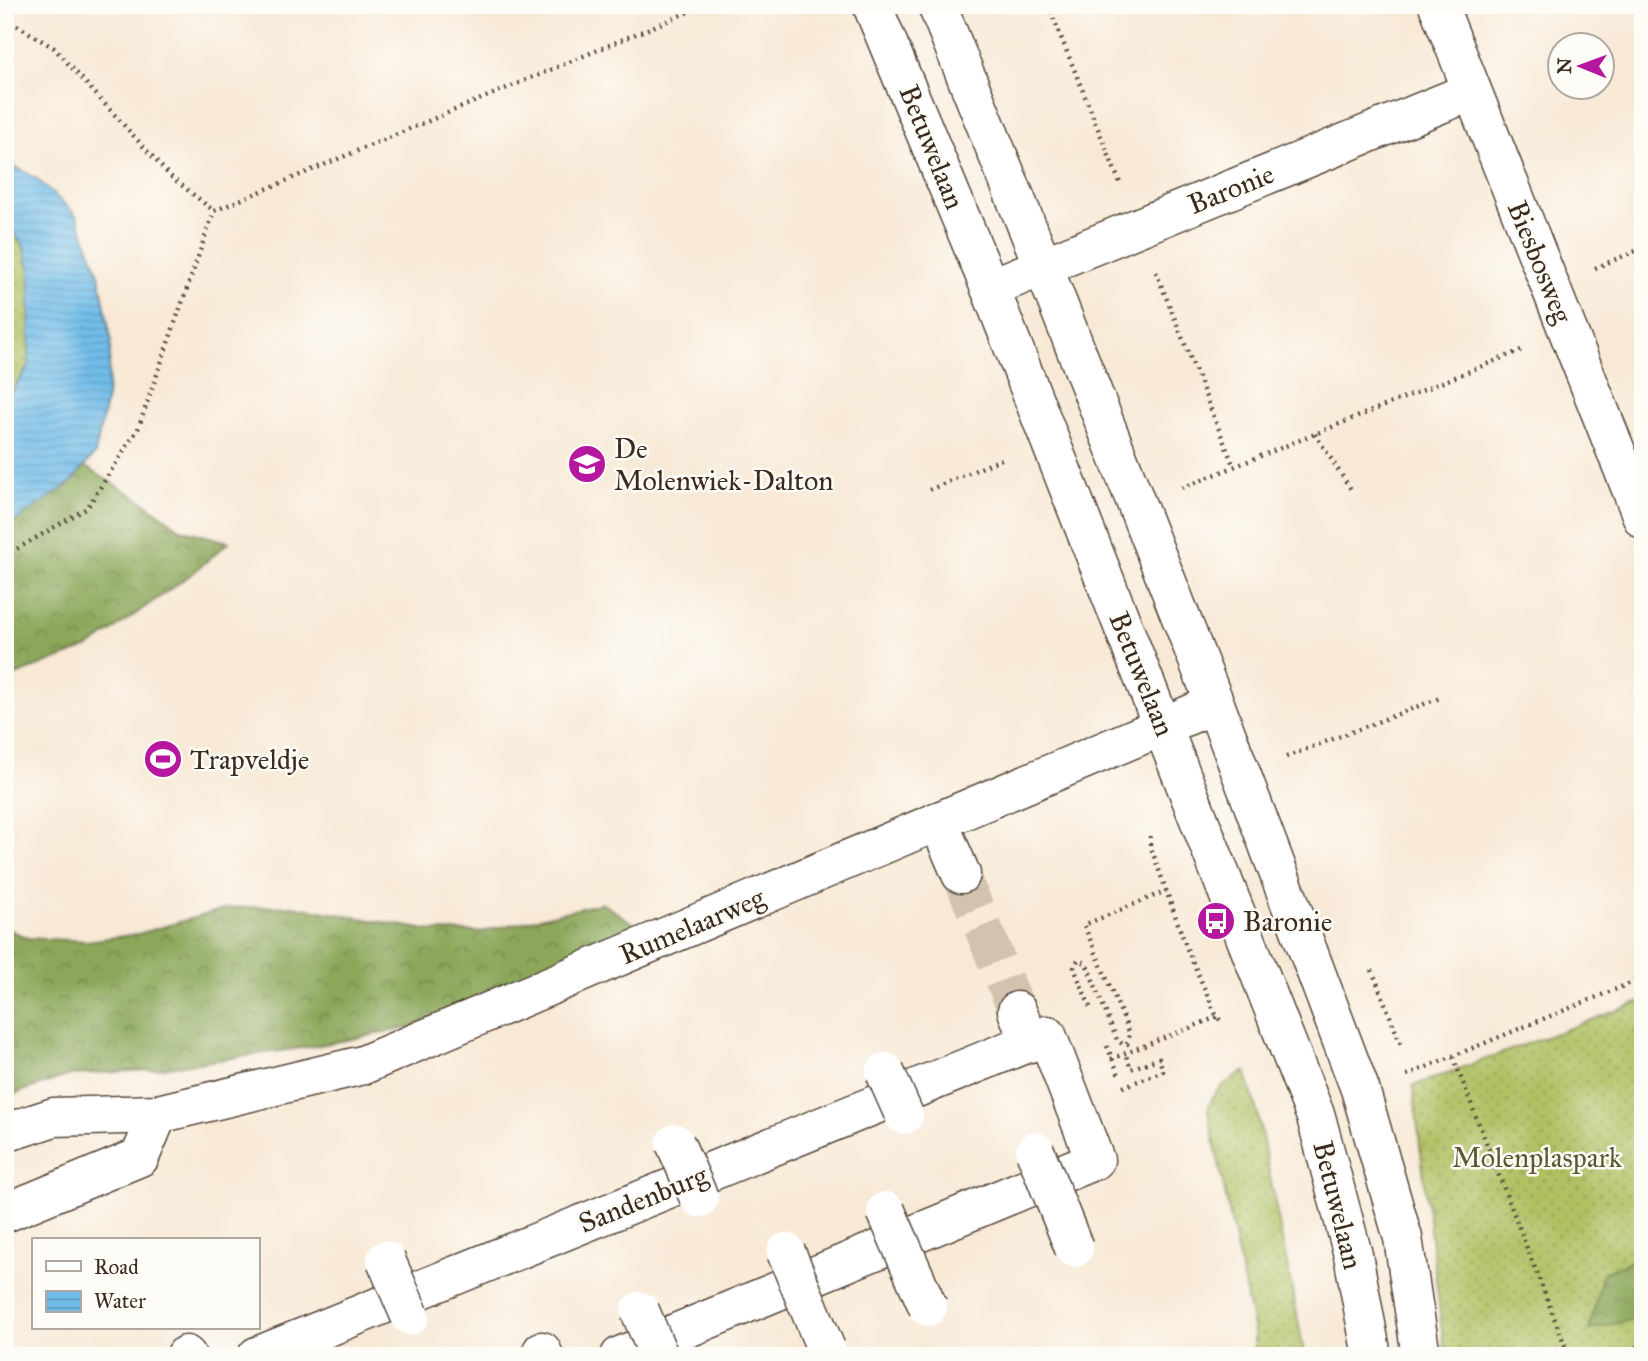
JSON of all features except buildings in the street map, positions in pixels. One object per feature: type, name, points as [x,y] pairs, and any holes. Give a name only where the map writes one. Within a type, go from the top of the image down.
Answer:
[{"type":"street","name":"Betuwelaan","points":[[872,5],[990,288],[1315,1116],[1353,1255],[1371,1356]]},
{"type":"street","name":"Betuwelaan","points":[[937,5],[1215,704],[1360,1089],[1403,1238],[1421,1356]]},
{"type":"street","name":"Biesbosweg","points":[[1438,5],[1643,519]]},
{"type":"street","name":"Baronie","points":[[990,288],[1472,91]]},
{"type":"street","name":"Rumelaarweg","points":[[5,1133],[54,1117],[158,1114],[363,1065],[1215,704]]},
{"type":"street","points":[[938,821],[961,874]]},
{"type":"street","name":"Sandenburg","points":[[257,1356],[1023,1027],[1047,1035],[1095,1160],[621,1356]]},
{"type":"street","points":[[885,1072],[904,1115]]},
{"type":"street","points":[[5,1213],[140,1157],[158,1114]]},
{"type":"street","points":[[675,1143],[699,1198]]},
{"type":"street","points":[[1035,1151],[1074,1248]]},
{"type":"street","points":[[886,1210],[928,1307]]},
{"type":"street","points":[[786,1252],[826,1349]]},
{"type":"street","points":[[386,1260],[410,1316]]},
{"type":"street","points":[[640,1311],[659,1356]]},
{"type":"path","points":[[5,556],[87,508],[138,429],[214,211],[705,5]]},
{"type":"path","points":[[7,22],[54,48],[170,176],[214,211]]},
{"type":"path","points":[[1178,490],[1568,331]]},
{"type":"path","points":[[1315,434],[1352,491]]},
{"type":"path","points":[[929,491],[1005,458]]},
{"type":"path","points":[[1285,757],[1440,698]]},
{"type":"path","points":[[1093,1013],[1074,968],[1074,964],[1079,960],[1086,963],[1118,1040],[1127,1044],[1130,1034],[1084,925],[1166,891]]},
{"type":"path","points":[[1405,1076],[1643,978]]},
{"type":"path","points":[[1065,1079],[1217,1017]]},
{"type":"path","points":[[1102,1035],[1119,1075]]},
{"type":"path","points":[[1124,1087],[1163,1071],[1159,1058],[1131,1069],[1125,1053]]},
{"type":"path","points":[[1453,1057],[1569,1356]]},
{"type":"path","points":[[1610,1356],[1643,1345]]},
{"type":"green space","points":[[5,224],[23,244],[30,271],[29,366],[12,391],[5,395]]},
{"type":"green space","points":[[84,466],[144,502],[180,529],[229,542],[193,573],[89,647],[5,679],[5,528],[70,483]]},
{"type":"green space","points":[[602,903],[645,931],[408,1028],[315,1046],[148,1070],[70,1075],[5,1097],[5,928],[28,938],[87,941],[138,934],[228,908],[293,906],[432,931],[480,932]]},
{"type":"green space","name":"Molenplaspark","points":[[1643,1001],[1643,1356],[1445,1356],[1413,1086]]},
{"type":"green space","points":[[1245,1071],[1257,1111],[1305,1356],[1254,1356],[1254,1332],[1208,1111],[1217,1091]]},
{"type":"green space","points":[[1643,1256],[1643,1317],[1589,1330],[1603,1273]]},
{"type":"water","points":[[5,161],[37,179],[77,216],[99,274],[111,339],[107,397],[95,454],[70,483],[5,528],[5,395],[12,391],[29,366],[30,271],[23,244],[5,224]]},
{"type":"tunnel","points":[[961,874],[1017,1011]]},
{"type":"place","name":"De Molenwiek-Dalton","points":[[587,464]]},
{"type":"place","name":"Trapveldje","points":[[163,759]]},
{"type":"place","name":"Baronie","points":[[1216,921]]}]
